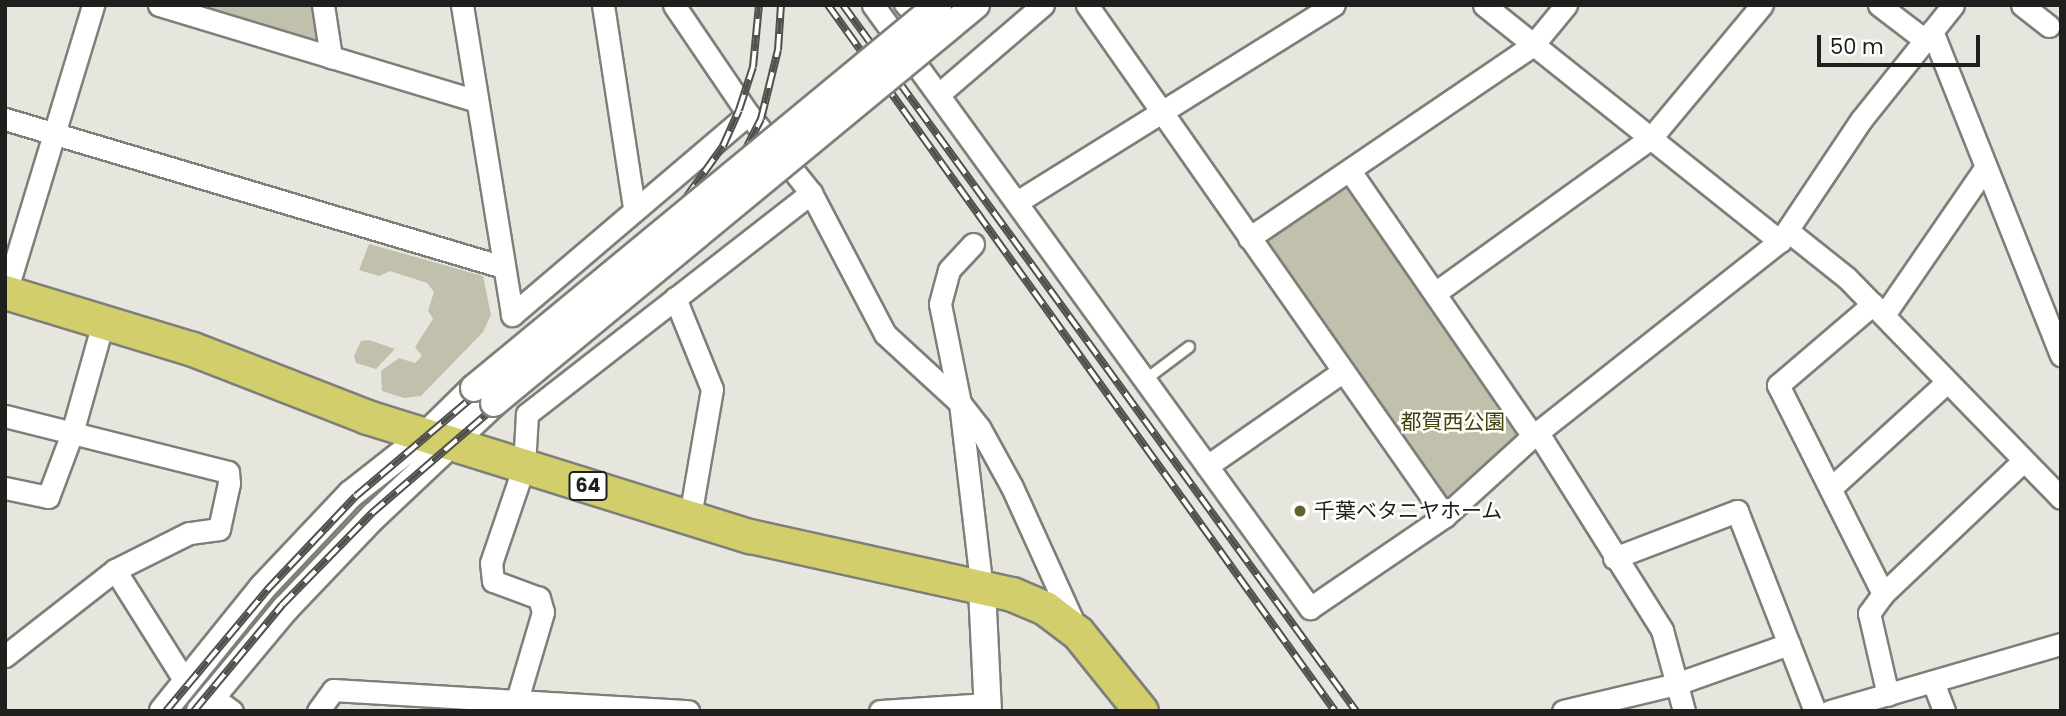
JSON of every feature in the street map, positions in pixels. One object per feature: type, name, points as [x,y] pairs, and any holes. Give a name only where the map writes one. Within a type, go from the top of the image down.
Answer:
[{"type":"main road","name":"64","points":[[6,292],[193,349],[367,417],[690,517],[850,561],[1012,594],[1045,608],[1078,633],[1141,711]]},
{"type":"street","points":[[6,292],[93,5]]},
{"type":"street","points":[[159,5],[477,101]]},
{"type":"street","points":[[323,5],[331,57]]},
{"type":"street","points":[[462,5],[512,315],[634,208],[748,114]]},
{"type":"street","points":[[603,5],[634,208]]},
{"type":"street","points":[[674,5],[748,114],[811,193],[885,334],[960,402],[999,461],[1078,633]]},
{"type":"street","points":[[215,706],[285,609],[438,439],[484,395],[938,5]]},
{"type":"street","points":[[484,395],[976,5]]},
{"type":"street","points":[[939,94],[1043,5]]},
{"type":"street","points":[[1087,5],[1445,516]]},
{"type":"street","points":[[1017,202],[1334,5]]},
{"type":"street","points":[[1484,5],[1651,138],[1879,309],[2022,461],[2061,498]]},
{"type":"street","points":[[1249,238],[1533,44],[1566,5]]},
{"type":"street","points":[[1435,293],[1651,138],[1762,5]]},
{"type":"street","points":[[1879,5],[1928,36],[2061,355]]},
{"type":"street","points":[[874,6],[1310,608],[1445,516],[1535,435],[1784,236],[1861,120],[1953,5]]},
{"type":"street","points":[[2022,5],[2049,26]]},
{"type":"street","points":[[5,119],[503,267]]},
{"type":"street","points":[[1883,594],[1832,487],[1778,385],[1879,309],[1985,168]]},
{"type":"street","points":[[1350,171],[1535,435],[1662,630],[1685,711]]},
{"type":"street","points":[[517,701],[543,612],[539,598],[494,581],[491,563],[524,466],[527,414],[811,193]]},
{"type":"street","points":[[880,711],[988,707],[982,589],[960,402],[940,304],[949,270],[973,244]]},
{"type":"street","points":[[676,298],[712,389],[690,517]]},
{"type":"street","points":[[5,488],[48,497],[72,433],[103,323]]},
{"type":"street","points":[[1208,466],[1343,371]]},
{"type":"street","points":[[1832,487],[1947,382]]},
{"type":"street","points":[[5,416],[228,472],[219,529],[189,533],[116,570],[5,656]]},
{"type":"street","points":[[163,711],[263,587],[351,494],[438,439]]},
{"type":"street","points":[[1888,695],[1869,613],[1883,594],[2022,461]]},
{"type":"street","points":[[1614,558],[1737,511],[1815,711]]},
{"type":"street","points":[[116,570],[185,681]]},
{"type":"street","points":[[1563,711],[1676,684],[1789,644]]},
{"type":"street","points":[[1830,711],[2061,644]]},
{"type":"street","points":[[1933,682],[1944,711]]},
{"type":"street","points":[[318,711],[333,690],[440,703],[517,701],[573,707],[688,711]]},
{"type":"lane","points":[[1145,380],[1189,347]]},
{"type":"green space","points":[[196,5],[318,5],[319,42]]},
{"type":"green space","name":"都賀西公園","points":[[1340,186],[1351,188],[1519,427],[1518,441],[1446,504],[1265,243]]},
{"type":"green space","points":[[369,244],[483,276],[491,315],[483,332],[421,396],[404,398],[382,391],[381,371],[399,358],[415,363],[422,356],[415,347],[433,319],[428,311],[434,292],[427,283],[390,271],[379,276],[359,270]]},
{"type":"green space","points":[[369,340],[395,349],[376,369],[356,363],[354,356],[361,341]]},
{"type":"railway","points":[[166,711],[267,590],[356,496],[631,263],[667,224],[723,146],[739,110],[753,67],[759,5]]},
{"type":"railway","points":[[194,711],[282,605],[372,513],[644,278],[692,229],[728,184],[761,119],[778,50],[781,5]]},
{"type":"railway","points":[[828,5],[1335,711]]},
{"type":"railway","points":[[843,5],[1356,711]]},
{"type":"place","name":"千葉ベタニヤホーム","points":[[1300,511]]}]
